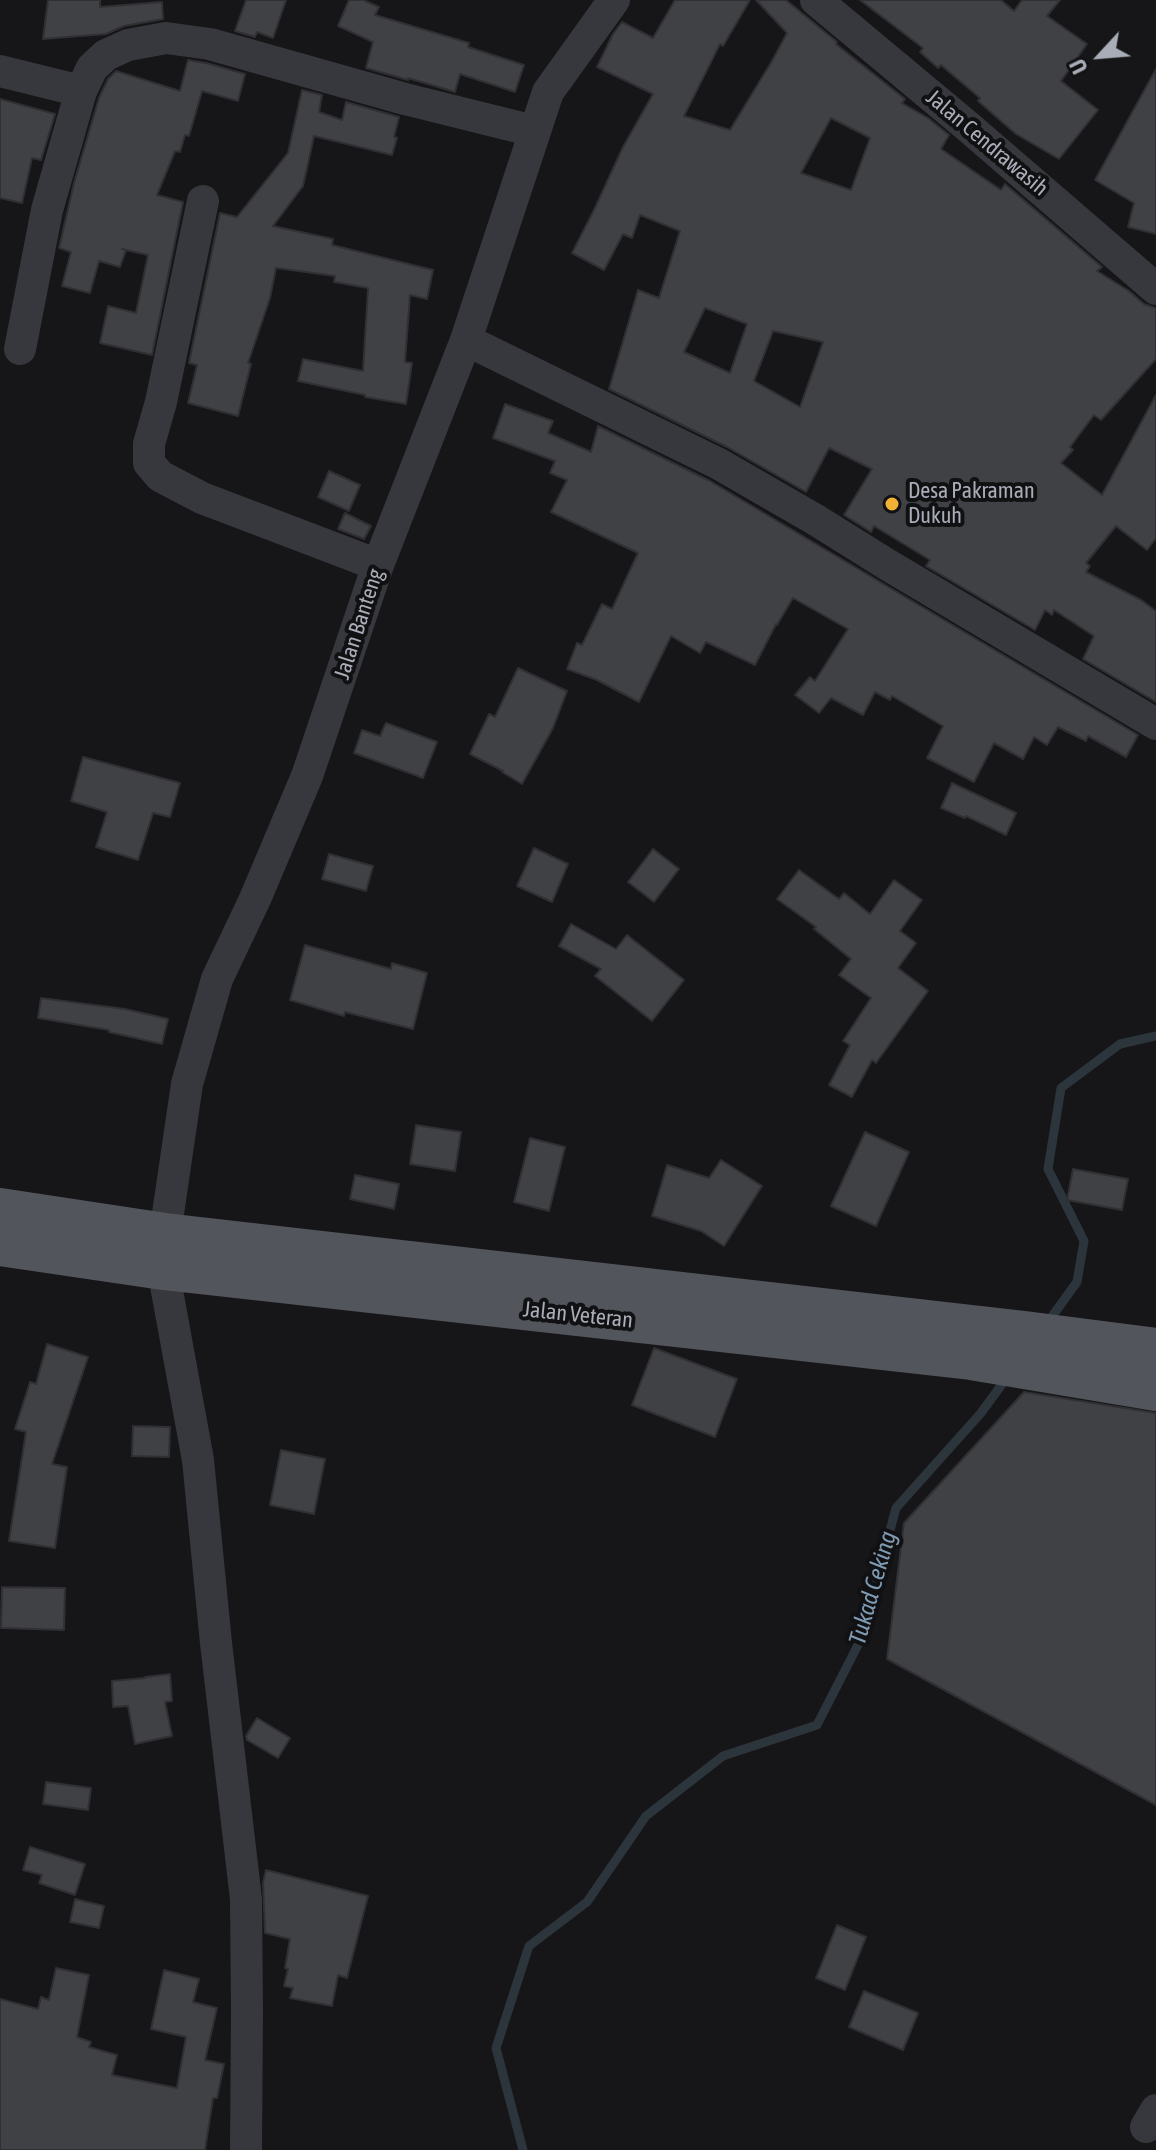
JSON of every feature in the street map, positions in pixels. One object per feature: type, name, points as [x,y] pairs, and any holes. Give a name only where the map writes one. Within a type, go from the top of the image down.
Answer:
[{"type":"main road","name":"Jalan Veteran","points":[[0,1209],[164,1252],[971,1359],[1142,1367]]},
{"type":"main road","name":"Jalan Veteran","points":[[0,1245],[164,1252],[1025,1332],[1142,1367]]},
{"type":"street","name":"Jalan Banteng","points":[[246,2150],[246,1899],[198,1460],[164,1252],[187,1084],[217,979],[307,776],[378,565],[466,340],[548,92],[614,0]]},
{"type":"street","name":"Jalan Cendrawasih","points":[[816,0],[1156,289]]},
{"type":"street","points":[[20,349],[47,210],[81,91],[92,68],[106,55],[128,45],[166,38],[210,44],[405,99],[534,131]]},
{"type":"street","points":[[0,71],[81,91]]},
{"type":"street","points":[[203,201],[161,402],[149,444],[149,463],[160,476],[202,498],[378,565]]},
{"type":"street","points":[[466,340],[719,464],[1156,724]]},
{"type":"building","points":[[48,0],[100,0],[100,7],[162,2],[163,19],[124,26],[106,34],[43,39]]},
{"type":"building","points":[[246,0],[286,0],[273,38],[257,32],[255,37],[235,31]]},
{"type":"building","points":[[349,0],[363,0],[379,7],[375,15],[469,43],[468,47],[524,65],[515,92],[460,74],[455,92],[366,68],[373,42],[338,26]]},
{"type":"building","points":[[675,0],[750,0],[723,46],[720,44],[684,116],[730,130],[787,33],[756,0],[786,0],[905,99],[902,103],[949,135],[941,149],[1001,190],[1005,184],[1102,267],[1097,271],[1144,304],[1156,308],[1156,359],[1101,420],[1094,415],[1070,447],[1073,450],[1061,463],[1102,495],[1156,395],[1156,538],[1147,550],[1116,526],[1086,563],[1090,566],[1086,572],[1156,611],[1156,702],[1083,659],[1094,636],[1054,610],[1052,615],[1045,610],[1035,630],[926,566],[930,560],[874,526],[871,532],[844,515],[872,469],[829,448],[806,492],[727,447],[609,389],[638,290],[659,298],[680,231],[640,215],[632,238],[623,234],[604,270],[572,253],[623,147],[653,94],[597,67],[622,22],[653,38]],"holes":[[[831,118],[870,138],[851,190],[801,173]],[[705,308],[747,324],[730,373],[684,352]],[[773,331],[823,342],[800,407],[754,381]]]},
{"type":"building","points":[[860,0],[1001,0],[1014,11],[1022,0],[1060,0],[1047,16],[1087,44],[1061,81],[1098,110],[1059,159],[1016,134],[978,101],[980,98],[941,65],[938,68],[920,52],[923,48]]},
{"type":"building","points":[[188,60],[245,74],[238,101],[202,91],[189,136],[185,135],[180,152],[175,151],[157,195],[183,202],[152,355],[100,343],[108,306],[136,313],[148,255],[122,249],[126,250],[120,267],[99,261],[90,293],[62,286],[71,252],[59,248],[74,183],[99,98],[108,79],[116,71],[180,91]]},
{"type":"building","points":[[1156,69],[1156,234],[1128,227],[1134,203],[1095,180]]},
{"type":"building","points":[[302,90],[322,95],[319,112],[342,120],[346,102],[399,117],[392,155],[314,136],[303,186],[273,226],[333,239],[332,245],[433,270],[427,299],[410,295],[405,362],[412,363],[406,404],[298,381],[303,359],[363,371],[368,288],[334,282],[335,276],[276,268],[270,298],[248,363],[251,364],[238,416],[188,403],[197,365],[189,363],[220,213],[237,217],[288,153]]},
{"type":"building","points":[[0,99],[55,114],[41,160],[32,158],[22,203],[0,198]]},
{"type":"building","points":[[505,404],[553,421],[548,433],[591,452],[598,426],[710,481],[1138,735],[1126,757],[1088,736],[1086,741],[1058,727],[1047,745],[1034,737],[1023,759],[994,743],[974,782],[927,758],[943,726],[892,696],[890,700],[875,692],[863,715],[831,698],[819,713],[795,695],[810,677],[815,681],[848,629],[793,598],[755,665],[706,642],[700,653],[671,636],[639,702],[597,680],[567,669],[577,643],[582,645],[602,604],[612,609],[638,553],[551,512],[567,480],[550,473],[555,461],[493,438]]},
{"type":"building","points":[[329,471],[360,485],[349,511],[318,497]]},
{"type":"building","points":[[345,513],[371,526],[364,539],[338,529]]},
{"type":"building","points":[[518,668],[567,691],[553,728],[522,784],[470,754],[489,714],[495,717]]},
{"type":"building","points":[[386,723],[437,742],[423,778],[354,753],[362,730],[380,736]]},
{"type":"building","points":[[83,757],[180,783],[170,817],[153,813],[138,860],[96,847],[107,812],[71,801]]},
{"type":"building","points":[[952,783],[1016,813],[1006,835],[941,808]]},
{"type":"building","points":[[534,848],[568,864],[552,902],[517,886]]},
{"type":"building","points":[[653,849],[679,869],[654,902],[628,882]]},
{"type":"building","points":[[329,854],[373,866],[366,891],[322,879]]},
{"type":"building","points":[[799,870],[839,899],[844,893],[870,914],[894,880],[922,900],[900,931],[916,943],[898,968],[928,991],[876,1063],[872,1060],[852,1097],[829,1085],[850,1045],[843,1041],[871,998],[839,975],[851,959],[814,929],[816,927],[777,899]]},
{"type":"building","points":[[571,924],[616,949],[627,935],[684,980],[652,1021],[595,976],[601,969],[559,946]]},
{"type":"building","points":[[305,945],[391,969],[392,963],[427,973],[413,1029],[345,1012],[344,1016],[290,1000]]},
{"type":"building","points":[[41,998],[125,1009],[168,1019],[162,1044],[109,1030],[38,1018]]},
{"type":"building","points":[[416,1125],[461,1132],[455,1171],[410,1164]]},
{"type":"building","points":[[865,1132],[909,1152],[876,1226],[831,1206]]},
{"type":"building","points":[[530,1138],[565,1147],[549,1211],[514,1202]]},
{"type":"building","points":[[721,1160],[762,1186],[724,1246],[701,1231],[652,1216],[667,1165],[709,1178]]},
{"type":"building","points":[[1073,1169],[1128,1179],[1122,1210],[1067,1200]]},
{"type":"building","points":[[355,1175],[399,1184],[394,1209],[350,1199]]},
{"type":"building","points":[[47,1344],[88,1357],[52,1464],[67,1467],[55,1548],[9,1541],[26,1432],[15,1429],[30,1382],[36,1384]]},
{"type":"building","points":[[654,1348],[737,1379],[715,1437],[632,1405]]},
{"type":"building","points":[[1024,1392],[1156,1413],[1156,1805],[887,1659],[904,1523]]},
{"type":"building","points":[[133,1426],[170,1427],[169,1457],[132,1456]]},
{"type":"building","points":[[281,1450],[325,1459],[314,1514],[270,1505]]},
{"type":"building","points":[[2,1587],[65,1588],[64,1630],[1,1628]]},
{"type":"building","points":[[170,1674],[172,1701],[165,1702],[172,1736],[135,1744],[128,1706],[113,1707],[112,1681]]},
{"type":"building","points":[[257,1718],[290,1738],[278,1758],[247,1740],[246,1736]]},
{"type":"building","points":[[46,1782],[91,1788],[88,1810],[43,1804]]},
{"type":"building","points":[[30,1847],[85,1864],[75,1895],[39,1883],[42,1875],[23,1870]]},
{"type":"building","points":[[266,1870],[368,1896],[347,1978],[338,1975],[332,2006],[290,1998],[293,1988],[284,1986],[290,1939],[265,1933],[263,1883]]},
{"type":"building","points":[[75,1899],[104,1906],[99,1928],[70,1922]]},
{"type":"building","points":[[837,1925],[866,1937],[845,1990],[816,1978]]},
{"type":"building","points":[[56,1968],[89,1975],[77,2037],[91,2042],[89,2047],[117,2055],[112,2075],[177,2088],[186,2037],[151,2029],[164,1970],[199,1979],[193,2002],[217,2008],[205,2060],[224,2064],[217,2098],[213,2098],[205,2150],[0,2150],[0,1999],[38,2009],[41,1997],[49,2000]]},
{"type":"building","points":[[864,1991],[918,2013],[903,2050],[849,2027]]},
{"type":"waterway","name":"Tukad Ceking","points":[[1048,1322],[1077,1282],[1084,1241],[1048,1169],[1061,1088],[1120,1044],[1156,1036]]},
{"type":"waterway","name":"Tukad Ceking","points":[[523,2150],[496,2048],[529,1946],[587,1902],[646,1816],[723,1756],[817,1725],[861,1639],[896,1508],[981,1413],[1008,1376]]},
{"type":"place","name":"Desa Pakraman Dukuh","points":[[892,504]]}]
